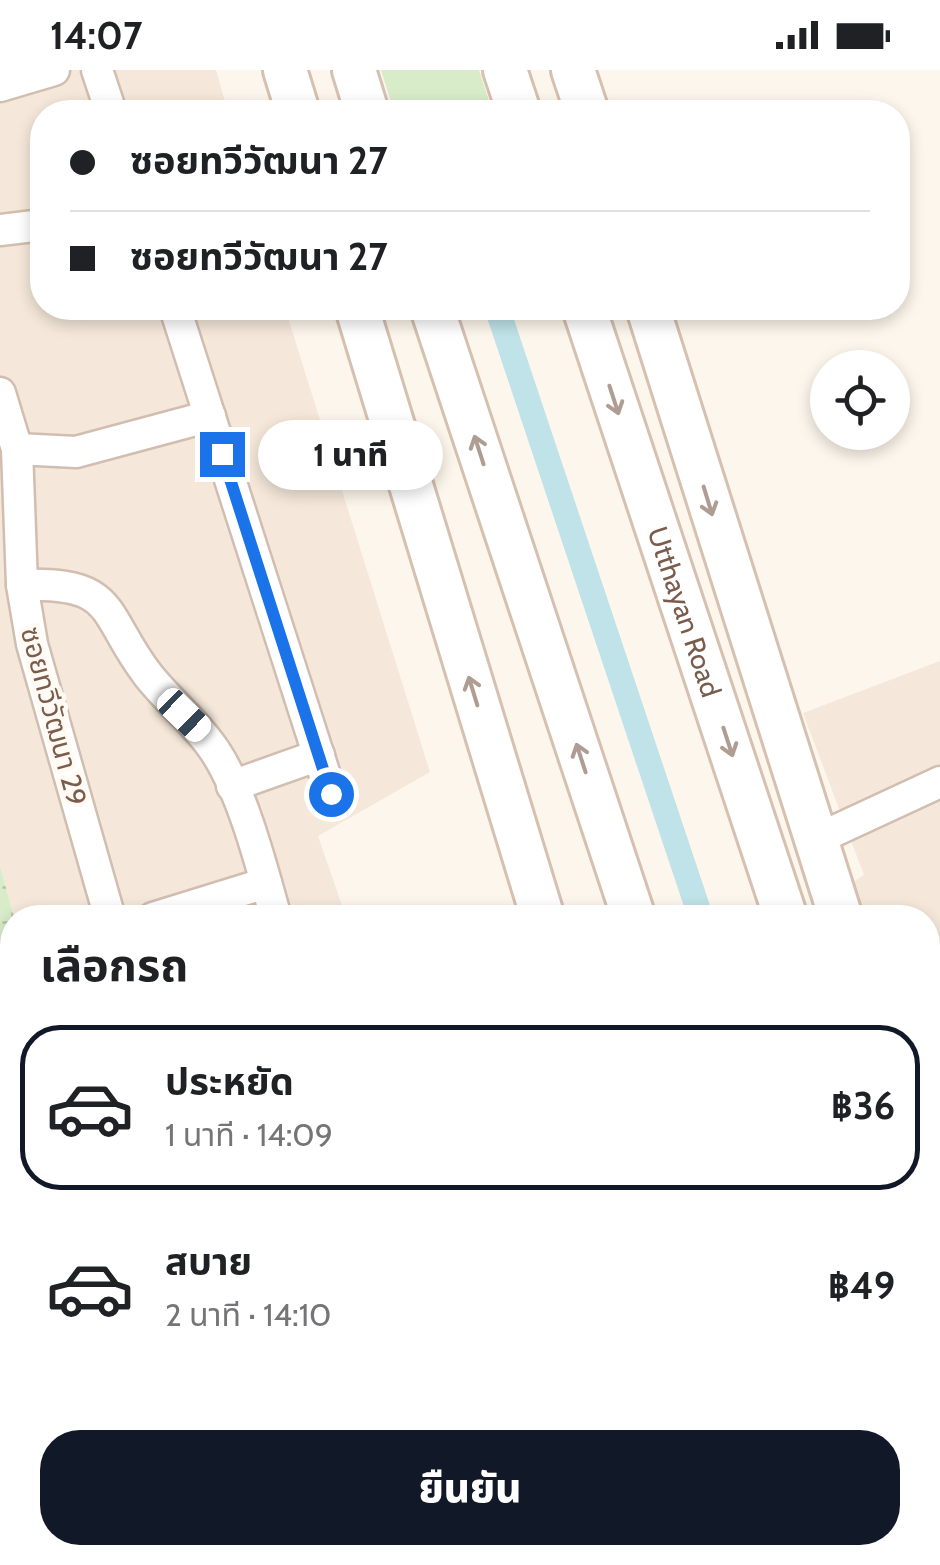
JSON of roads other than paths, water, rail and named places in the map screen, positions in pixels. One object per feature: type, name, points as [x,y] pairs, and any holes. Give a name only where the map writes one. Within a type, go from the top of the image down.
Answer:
[{"type":"main road","points":[[285,70],[294,100]]},
{"type":"main road","points":[[504,70],[515,100]]},
{"type":"main road","points":[[574,70],[583,100]]},
{"type":"main road","points":[[361,320],[540,905]]},
{"type":"main road","points":[[436,320],[630,905]]},
{"type":"main road","name":"Utthayan Road","points":[[588,320],[782,905]]},
{"type":"main road","name":"Utthayan Road","points":[[652,320],[836,905]]},
{"type":"main road","points":[[597,806],[608,905]]},
{"type":"street","points":[[0,86],[54,70]]},
{"type":"street","points":[[98,70],[107,100]]},
{"type":"street","points":[[0,230],[30,226]]},
{"type":"street","points":[[179,320],[331,794]]},
{"type":"street","name":"ซอยทวีวัฒนา 29","points":[[0,393],[16,449],[22,584],[48,709],[106,905]]},
{"type":"street","points":[[16,449],[76,452],[210,416]]},
{"type":"street","points":[[22,584],[63,586],[97,598],[115,617],[146,672],[217,753],[272,905]]},
{"type":"street","points":[[232,786],[319,755]]},
{"type":"street","points":[[814,840],[940,782]]},
{"type":"street","points":[[196,905],[266,883]]},
{"type":"waterway","points":[[501,320],[697,905]]}]
